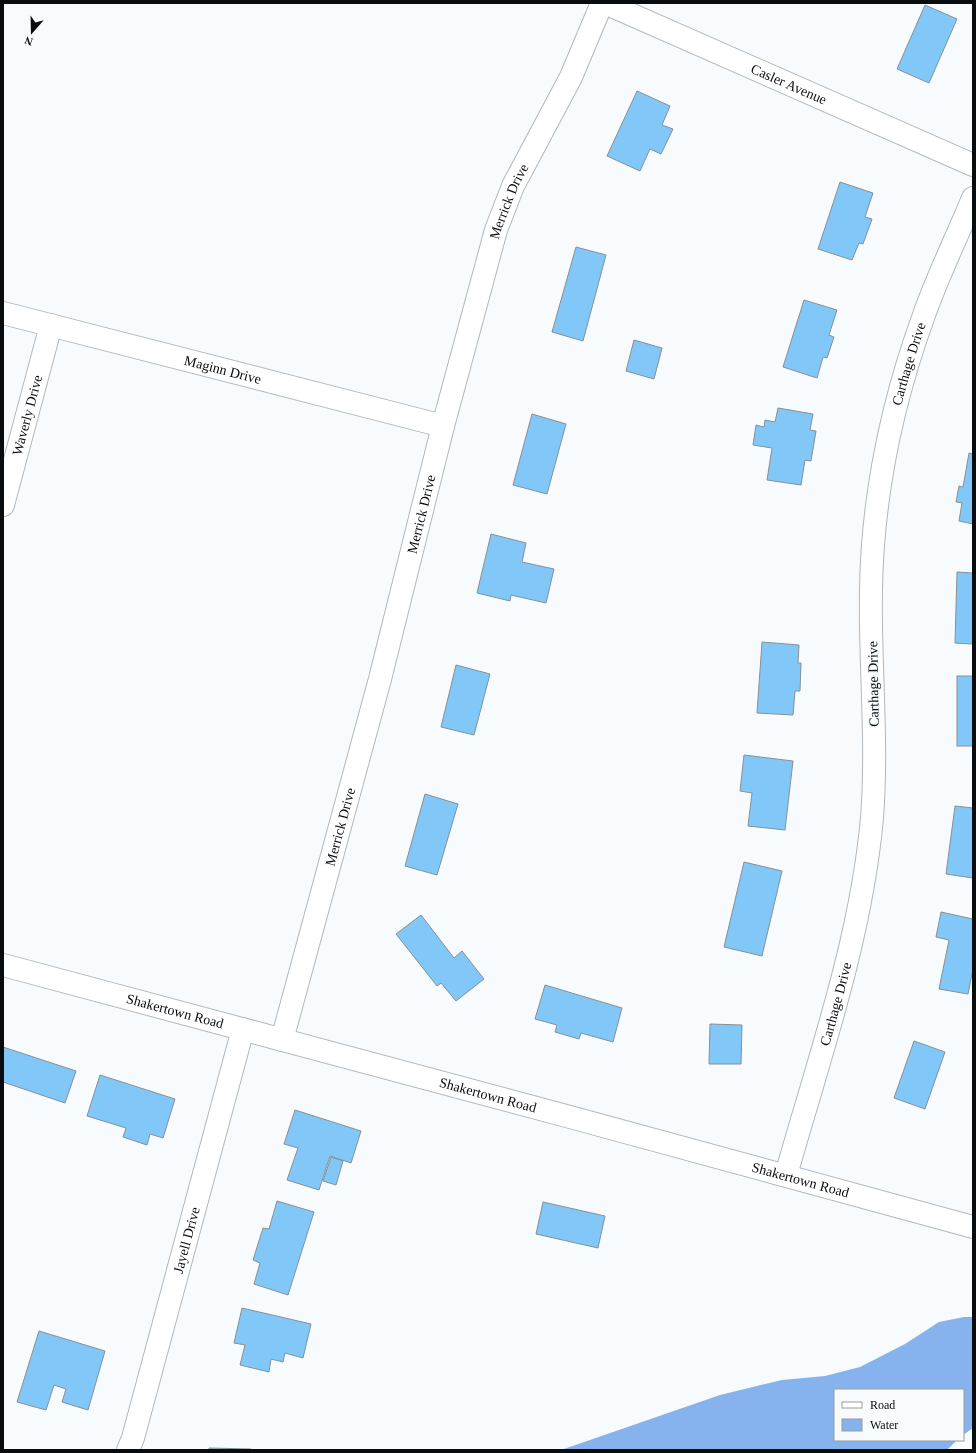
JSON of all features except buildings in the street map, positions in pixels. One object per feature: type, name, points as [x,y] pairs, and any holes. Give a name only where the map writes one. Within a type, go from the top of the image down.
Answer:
[{"type":"street","name":"Casler Avenue","points":[[604,3],[973,165]]},
{"type":"street","name":"Merrick Drive","points":[[282,1040],[380,679],[444,426],[496,230],[513,186],[571,76],[604,3]]},
{"type":"street","name":"Carthage Drive","points":[[786,1175],[834,1008],[852,935],[862,886],[872,819],[874,774],[872,581],[873,546],[881,473],[889,432],[910,354],[924,313],[973,198]]},
{"type":"street","name":"Maginn Drive","points":[[3,313],[444,426]]},
{"type":"street","name":"Waverly Drive","points":[[3,505],[51,325]]},
{"type":"street","name":"Shakertown Road","points":[[3,965],[786,1175],[973,1227]]},
{"type":"street","name":"Jayell Drive","points":[[128,1450],[243,1029]]},
{"type":"water","points":[[964,1317],[973,1317],[973,1428],[964,1434],[964,1389],[834,1389],[834,1441],[956,1441],[947,1450],[561,1450],[720,1395],[782,1380],[825,1376],[860,1367],[905,1344],[939,1322]]}]
